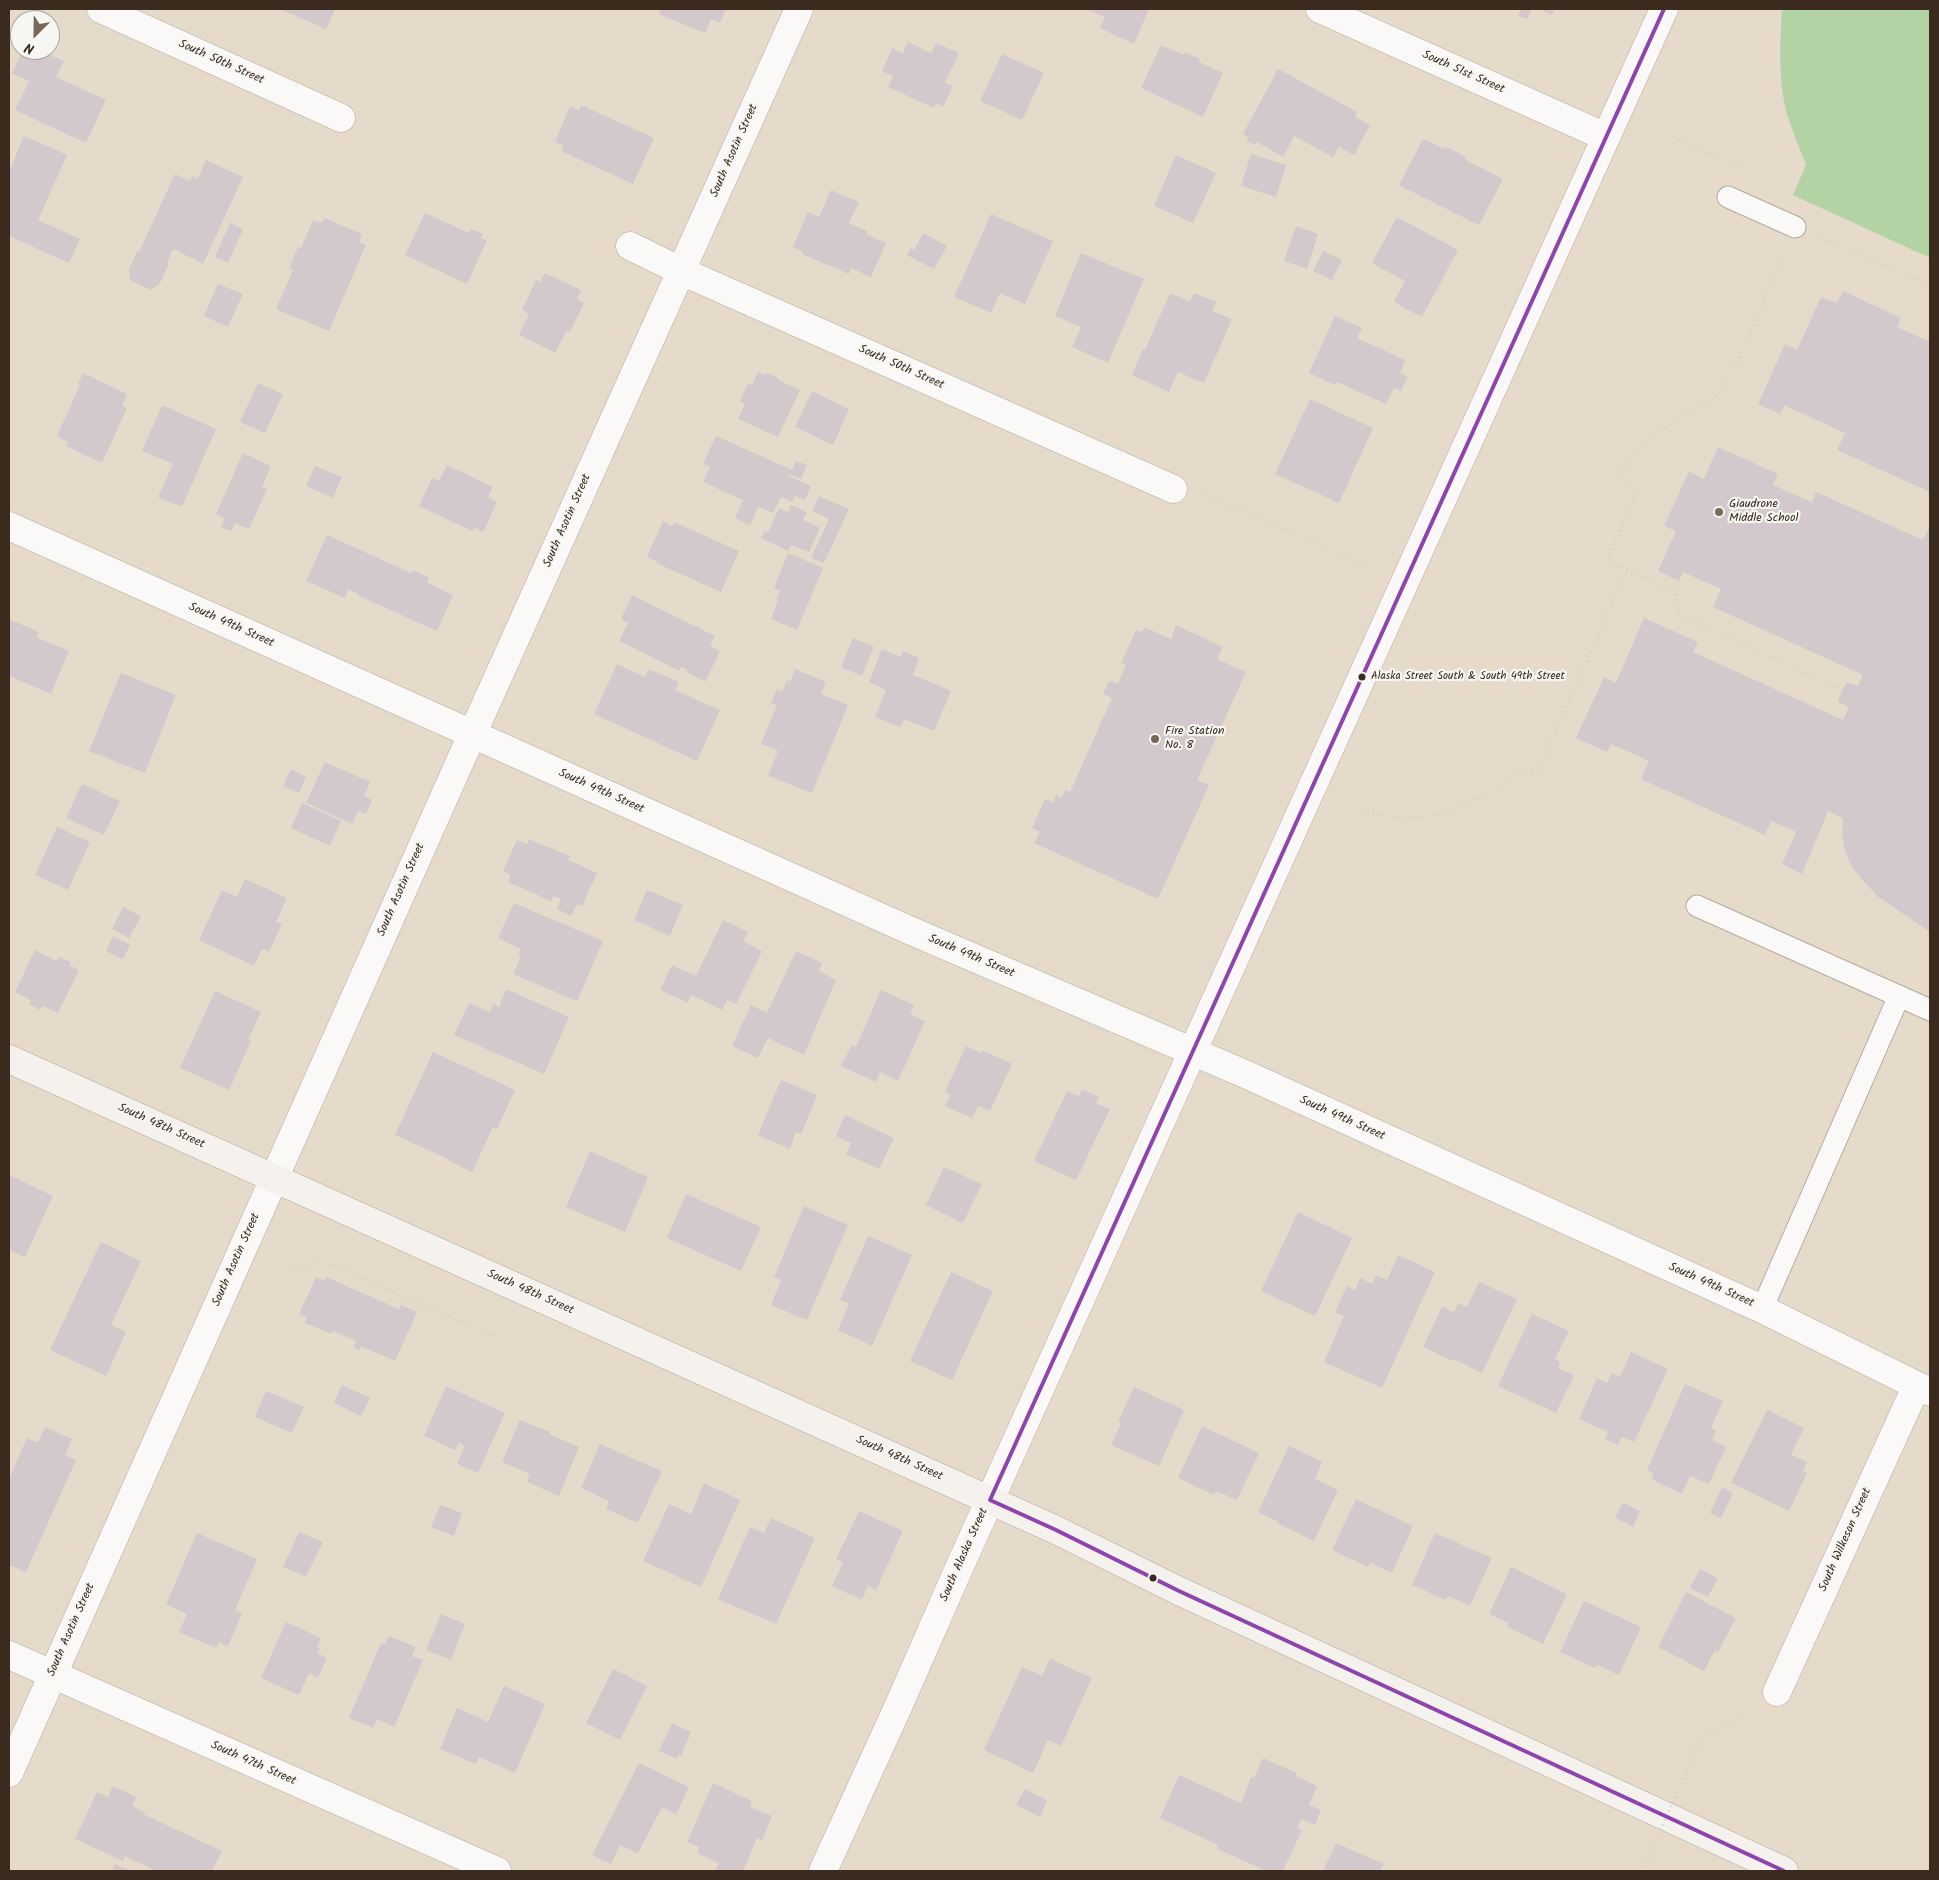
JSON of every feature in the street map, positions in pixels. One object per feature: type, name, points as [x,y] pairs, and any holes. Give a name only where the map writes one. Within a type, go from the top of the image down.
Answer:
[{"type":"main road","name":"South 48th Street","points":[[9,1059],[1056,1530],[1188,1595],[1784,1871]]},
{"type":"street","name":"South 50th Street","points":[[101,9],[341,118]]},
{"type":"street","name":"South Asotin Street","points":[[9,1772],[798,9]]},
{"type":"street","name":"South 51st Street","points":[[1320,9],[1606,137]]},
{"type":"street","name":"South Alaska Street","points":[[822,1871],[898,1707],[1664,9]]},
{"type":"street","name":"South 50th Street","points":[[630,246],[681,271],[1173,489]]},
{"type":"street","name":"South 49th Street","points":[[9,526],[909,930],[1193,1052],[1762,1309],[1923,1390]]},
{"type":"street","name":"South Wilkeson Street","points":[[1777,1692],[1923,1390]]},
{"type":"street","name":"South 47th Street","points":[[9,1655],[497,1871]]},
{"type":"lane","points":[[1728,197],[1796,227]]},
{"type":"lane","points":[[1697,906],[1930,1010]]},
{"type":"lane","points":[[1762,1309],[1899,996]]},
{"type":"path","points":[[1842,690],[1680,615],[1673,590],[1607,562],[1635,497],[1620,471],[1654,435],[1716,396],[1741,355],[1796,227],[1930,285]]},
{"type":"path","points":[[1173,489],[1190,487],[1365,566]]},
{"type":"path","points":[[1363,812],[1403,818],[1443,815],[1492,791],[1516,775],[1539,769],[1627,570]]},
{"type":"path","points":[[291,1270],[314,1262],[345,1269],[405,1298],[499,1338]]},
{"type":"path","points":[[1643,1871],[1700,1742],[1777,1692]]},
{"type":"green space","points":[[1782,9],[1930,9],[1930,258],[1793,195],[1806,165],[1785,105],[1780,49]]},
{"type":"building","points":[[280,9],[335,9],[326,29]]},
{"type":"building","points":[[655,9],[726,9],[720,23],[711,19],[705,33],[659,14],[660,11]]},
{"type":"building","points":[[1086,9],[1149,9],[1134,44],[1100,28],[1105,17]]},
{"type":"building","points":[[1521,9],[1532,9],[1527,19],[1518,16]]},
{"type":"building","points":[[1539,9],[1555,9],[1552,15]]},
{"type":"building","points":[[908,42],[931,53],[936,43],[959,53],[945,83],[953,86],[943,107],[936,103],[934,108],[888,87],[893,76],[882,71],[892,48],[903,53]]},
{"type":"building","points":[[1161,45],[1184,55],[1185,52],[1200,59],[1199,62],[1223,73],[1203,117],[1141,88]]},
{"type":"building","points":[[1002,54],[1044,73],[1022,120],[980,101]]},
{"type":"building","points":[[60,59],[64,61],[56,77],[106,100],[86,143],[15,110],[29,81],[12,73],[18,60]]},
{"type":"building","points":[[1278,69],[1357,112],[1355,117],[1370,125],[1354,155],[1339,147],[1333,157],[1294,136],[1283,157],[1257,142],[1255,145],[1247,141],[1248,137],[1243,134]]},
{"type":"building","points":[[581,105],[654,138],[633,184],[561,151],[563,145],[555,142],[570,106],[579,110]]},
{"type":"building","points":[[24,136],[67,155],[38,220],[80,239],[69,263],[9,236],[9,172]]},
{"type":"building","points":[[1423,139],[1444,149],[1445,146],[1466,157],[1465,160],[1503,179],[1479,225],[1399,185]]},
{"type":"building","points":[[1251,154],[1286,165],[1276,197],[1241,186]]},
{"type":"building","points":[[1176,155],[1216,173],[1193,223],[1154,206]]},
{"type":"building","points":[[206,160],[243,177],[203,264],[173,249],[167,263],[169,264],[160,283],[151,290],[130,280],[129,269],[138,250],[139,252],[175,174],[190,181],[192,176],[198,179]]},
{"type":"building","points":[[831,190],[859,202],[849,223],[867,231],[866,234],[886,243],[871,277],[851,268],[849,274],[802,254],[803,252],[793,247],[808,212],[819,217]]},
{"type":"building","points":[[425,213],[469,233],[471,229],[483,234],[481,238],[487,240],[467,284],[405,255]]},
{"type":"building","points":[[991,214],[1053,241],[1025,304],[1000,293],[991,313],[954,297]]},
{"type":"building","points":[[1397,217],[1458,250],[1422,317],[1394,302],[1405,281],[1372,263]]},
{"type":"building","points":[[324,218],[362,234],[359,242],[366,245],[329,331],[276,309],[293,270],[289,268],[298,247],[301,248],[313,220],[322,223]]},
{"type":"building","points":[[230,223],[243,229],[228,263],[215,257]]},
{"type":"building","points":[[1296,226],[1318,234],[1307,269],[1284,261]]},
{"type":"building","points":[[923,233],[947,246],[934,269],[907,255],[911,248],[914,250]]},
{"type":"building","points":[[1323,251],[1342,260],[1332,280],[1313,271]]},
{"type":"building","points":[[1081,253],[1144,279],[1108,363],[1072,347],[1081,327],[1055,316]]},
{"type":"building","points":[[545,273],[581,290],[577,299],[584,303],[570,332],[567,330],[555,353],[519,335],[529,314],[522,310],[536,280],[540,282]]},
{"type":"building","points":[[218,284],[243,294],[228,327],[204,316]]},
{"type":"building","points":[[1843,291],[1901,318],[1897,327],[1930,342],[1930,492],[1837,450],[1845,433],[1784,405],[1780,414],[1758,404],[1785,344],[1797,350],[1821,297],[1837,303]]},
{"type":"building","points":[[1170,293],[1190,302],[1194,293],[1216,302],[1212,311],[1232,319],[1204,383],[1178,372],[1169,392],[1132,375]]},
{"type":"building","points":[[1335,316],[1362,328],[1357,338],[1405,360],[1400,373],[1408,377],[1401,391],[1394,388],[1386,404],[1337,382],[1335,385],[1309,373]]},
{"type":"building","points":[[758,372],[766,375],[767,373],[800,390],[778,437],[738,419],[745,404],[740,401],[748,383],[752,385]]},
{"type":"building","points":[[83,373],[127,394],[122,406],[127,408],[102,463],[66,446],[68,442],[57,436],[80,385],[78,384]]},
{"type":"building","points":[[258,383],[283,394],[265,433],[240,422]]},
{"type":"building","points":[[812,391],[849,409],[833,445],[795,427]]},
{"type":"building","points":[[1310,399],[1373,428],[1339,503],[1275,474]]},
{"type":"building","points":[[162,405],[216,429],[182,507],[158,497],[173,464],[142,451]]},
{"type":"building","points":[[716,436],[792,470],[796,461],[807,465],[801,479],[789,476],[811,486],[805,500],[795,496],[792,502],[781,497],[773,513],[758,507],[750,525],[735,518],[743,500],[703,482],[710,467],[703,464]]},
{"type":"building","points":[[1718,447],[1778,474],[1773,485],[1812,502],[1816,492],[1923,540],[1930,525],[1930,932],[1877,896],[1853,869],[1845,852],[1842,833],[1843,818],[1828,811],[1802,874],[1782,864],[1796,832],[1771,821],[1765,835],[1641,779],[1649,761],[1611,744],[1607,752],[1576,738],[1604,677],[1616,683],[1644,618],[1698,642],[1693,652],[1843,720],[1849,707],[1838,702],[1842,690],[1847,682],[1858,686],[1863,675],[1713,607],[1721,589],[1683,572],[1679,581],[1658,571],[1676,531],[1664,526],[1689,471],[1704,479]]},
{"type":"building","points":[[243,453],[271,466],[262,487],[267,489],[249,529],[235,523],[231,531],[221,527],[225,518],[216,514]]},
{"type":"building","points":[[447,465],[493,487],[488,497],[497,502],[483,532],[474,527],[472,531],[419,506],[432,478],[439,481]]},
{"type":"building","points":[[315,466],[342,477],[333,498],[306,486]]},
{"type":"building","points":[[819,496],[849,509],[824,563],[811,558],[829,519],[812,511]]},
{"type":"building","points":[[791,505],[807,512],[803,520],[820,528],[809,552],[791,545],[788,551],[761,538],[765,531],[768,532],[779,508],[788,512]]},
{"type":"building","points":[[663,521],[672,526],[674,522],[739,551],[721,592],[656,563],[657,561],[647,557]]},
{"type":"building","points":[[327,535],[411,573],[413,570],[429,578],[427,583],[453,595],[437,631],[359,596],[359,594],[348,589],[345,598],[306,581]]},
{"type":"building","points":[[788,553],[823,568],[797,630],[771,619],[780,591],[774,588]]},
{"type":"building","points":[[632,595],[715,636],[710,646],[720,651],[705,682],[686,672],[688,670],[681,667],[679,671],[619,641],[628,623],[621,619]]},
{"type":"building","points":[[9,619],[39,632],[36,637],[69,651],[51,694],[9,676]]},
{"type":"building","name":"Fire Station No. 8","points":[[1176,625],[1223,647],[1217,659],[1246,672],[1197,780],[1209,785],[1158,899],[1034,843],[1040,832],[1032,828],[1045,799],[1053,803],[1056,795],[1062,798],[1065,790],[1070,792],[1112,698],[1103,694],[1109,681],[1118,684],[1126,665],[1121,663],[1136,630],[1142,632],[1144,627],[1171,639]]},
{"type":"building","points":[[853,638],[874,647],[862,676],[841,667]]},
{"type":"building","points":[[882,649],[901,657],[903,651],[919,658],[913,675],[951,691],[934,731],[904,719],[901,727],[875,717],[886,690],[869,682]]},
{"type":"building","points":[[617,664],[645,677],[649,669],[679,682],[675,690],[720,710],[697,761],[594,714]]},
{"type":"building","points":[[795,669],[826,682],[821,694],[848,705],[812,793],[768,776],[778,751],[761,744],[777,705],[771,703],[777,689],[782,692],[787,680],[790,682]]},
{"type":"building","points":[[121,673],[176,695],[145,773],[89,751]]},
{"type":"building","points":[[325,762],[370,782],[364,796],[372,800],[366,814],[358,811],[352,824],[306,803]]},
{"type":"building","points":[[291,769],[306,777],[299,793],[283,786]]},
{"type":"building","points":[[82,784],[120,801],[104,835],[66,818]]},
{"type":"building","points":[[302,803],[341,821],[330,846],[291,828]]},
{"type":"building","points":[[57,827],[90,842],[68,890],[35,875]]},
{"type":"building","points":[[529,839],[570,856],[568,860],[597,873],[582,906],[577,904],[571,916],[557,909],[561,899],[554,896],[551,901],[508,882],[511,875],[503,871],[517,840],[527,844]]},
{"type":"building","points":[[245,879],[287,898],[276,922],[282,924],[269,952],[262,949],[254,966],[199,940],[222,890],[237,897]]},
{"type":"building","points":[[647,890],[683,905],[670,936],[634,920]]},
{"type":"building","points":[[514,903],[603,941],[577,1001],[513,974],[521,956],[518,954],[521,949],[498,938]]},
{"type":"building","points":[[123,907],[141,916],[129,938],[112,929]]},
{"type":"building","points":[[723,920],[748,932],[743,941],[762,951],[736,1004],[727,1000],[722,1010],[691,995],[688,1003],[660,990],[672,965],[696,976]]},
{"type":"building","points":[[113,936],[130,945],[123,959],[106,951]]},
{"type":"building","points":[[35,950],[57,961],[59,957],[71,962],[69,965],[79,970],[58,1013],[43,1006],[40,1010],[29,1004],[31,1000],[15,992]]},
{"type":"building","points":[[796,951],[822,963],[819,971],[836,980],[804,1055],[768,1038],[758,1058],[732,1046],[751,1005],[767,1013]]},
{"type":"building","points":[[506,989],[569,1017],[544,1074],[454,1035],[469,1003],[490,1012],[493,1004],[499,1007]]},
{"type":"building","points":[[881,990],[914,1005],[910,1014],[925,1021],[898,1081],[880,1072],[876,1082],[841,1066],[852,1045],[856,1047]]},
{"type":"building","points":[[215,991],[261,1012],[248,1040],[251,1041],[229,1090],[180,1068]]},
{"type":"building","points":[[966,1046],[981,1053],[982,1050],[1012,1064],[990,1111],[978,1106],[972,1118],[945,1106],[951,1095],[945,1092]]},
{"type":"building","points":[[433,1052],[515,1090],[497,1129],[493,1127],[472,1172],[395,1135]]},
{"type":"building","points":[[781,1080],[817,1095],[801,1134],[796,1132],[790,1149],[758,1135]]},
{"type":"building","points":[[1082,1089],[1099,1097],[1096,1103],[1110,1109],[1076,1180],[1034,1161],[1067,1091],[1079,1096]]},
{"type":"building","points":[[845,1115],[894,1138],[879,1169],[846,1154],[851,1143],[836,1136]]},
{"type":"building","points":[[590,1151],[648,1177],[625,1232],[566,1207]]},
{"type":"building","points":[[944,1167],[982,1184],[963,1223],[926,1205]]},
{"type":"building","points":[[9,1175],[53,1196],[25,1257],[9,1250]]},
{"type":"building","points":[[686,1194],[761,1227],[741,1271],[667,1238]]},
{"type":"building","points":[[804,1206],[848,1225],[807,1320],[771,1305],[781,1280],[774,1277]]},
{"type":"building","points":[[1298,1212],[1352,1238],[1315,1316],[1261,1291]]},
{"type":"building","points":[[868,1236],[912,1255],[872,1346],[838,1330],[849,1304],[840,1300]]},
{"type":"building","points":[[101,1242],[141,1261],[111,1325],[126,1332],[106,1376],[50,1350]]},
{"type":"building","points":[[1398,1255],[1435,1272],[1382,1388],[1324,1362],[1344,1316],[1335,1312],[1347,1286],[1355,1290],[1360,1278],[1372,1284],[1376,1275],[1387,1280]]},
{"type":"building","points":[[951,1272],[993,1291],[952,1380],[910,1361]]},
{"type":"building","points":[[316,1277],[324,1281],[326,1277],[399,1309],[401,1305],[417,1312],[395,1361],[361,1346],[359,1350],[353,1347],[356,1341],[333,1331],[332,1334],[305,1323],[307,1318],[299,1314]]},
{"type":"building","points":[[1479,1282],[1517,1299],[1482,1373],[1423,1347],[1442,1307],[1454,1312],[1458,1303],[1467,1307]]},
{"type":"building","points":[[1532,1314],[1569,1331],[1555,1359],[1560,1362],[1558,1368],[1574,1375],[1556,1413],[1498,1386]]},
{"type":"building","points":[[1631,1352],[1668,1369],[1634,1442],[1622,1437],[1618,1445],[1605,1439],[1608,1432],[1579,1419],[1597,1378],[1607,1383],[1612,1373],[1620,1377]]},
{"type":"building","points":[[1685,1384],[1723,1401],[1711,1428],[1716,1430],[1712,1440],[1726,1447],[1709,1484],[1690,1476],[1682,1494],[1651,1479],[1654,1474],[1647,1470]]},
{"type":"building","points":[[342,1385],[370,1398],[361,1416],[334,1403]]},
{"type":"building","points":[[446,1386],[505,1413],[478,1473],[457,1464],[465,1446],[459,1443],[455,1450],[424,1436]]},
{"type":"building","points":[[1134,1387],[1184,1410],[1159,1466],[1111,1445],[1121,1424],[1118,1422]]},
{"type":"building","points":[[266,1391],[304,1407],[292,1433],[255,1417]]},
{"type":"building","points":[[1767,1410],[1804,1428],[1791,1455],[1807,1462],[1803,1471],[1807,1473],[1789,1511],[1731,1483]]},
{"type":"building","points":[[520,1420],[550,1432],[549,1434],[579,1447],[559,1496],[527,1482],[530,1474],[502,1462]]},
{"type":"building","points":[[1202,1426],[1259,1453],[1237,1500],[1216,1491],[1214,1495],[1178,1478]]},
{"type":"building","points":[[45,1427],[72,1439],[65,1455],[76,1460],[26,1572],[9,1565],[9,1479],[27,1438],[38,1443]]},
{"type":"building","points":[[600,1444],[662,1471],[638,1523],[606,1509],[609,1501],[581,1488]]},
{"type":"building","points":[[1289,1446],[1322,1462],[1315,1479],[1338,1490],[1314,1541],[1258,1512]]},
{"type":"building","points":[[704,1483],[740,1500],[701,1587],[643,1561],[669,1504],[691,1514]]},
{"type":"building","points":[[1722,1487],[1733,1493],[1721,1518],[1710,1513]]},
{"type":"building","points":[[1356,1499],[1413,1526],[1392,1573],[1370,1563],[1368,1567],[1332,1550]]},
{"type":"building","points":[[1623,1503],[1640,1511],[1633,1527],[1615,1518]]},
{"type":"building","points":[[440,1505],[462,1513],[454,1536],[431,1527]]},
{"type":"building","points":[[859,1511],[903,1531],[876,1590],[868,1586],[862,1600],[832,1586],[843,1563],[836,1559]]},
{"type":"building","points":[[771,1518],[815,1538],[776,1624],[718,1599],[750,1527],[764,1533]]},
{"type":"building","points":[[299,1532],[323,1542],[306,1577],[283,1567]]},
{"type":"building","points":[[197,1533],[257,1559],[235,1610],[242,1613],[228,1646],[219,1642],[216,1648],[179,1632],[187,1614],[166,1604]]},
{"type":"building","points":[[1435,1533],[1492,1558],[1470,1606],[1448,1596],[1446,1600],[1412,1585]]},
{"type":"building","points":[[1511,1567],[1567,1594],[1543,1644],[1507,1627],[1508,1623],[1489,1614]]},
{"type":"building","points":[[1700,1569],[1718,1578],[1708,1597],[1690,1588]]},
{"type":"building","points":[[1686,1592],[1736,1618],[1718,1652],[1715,1650],[1704,1671],[1658,1647]]},
{"type":"building","points":[[1584,1601],[1641,1627],[1619,1675],[1597,1665],[1595,1668],[1560,1652]]},
{"type":"building","points":[[441,1614],[465,1624],[451,1660],[426,1650]]},
{"type":"building","points":[[286,1622],[321,1638],[317,1647],[320,1648],[317,1653],[327,1658],[318,1678],[309,1673],[299,1695],[261,1678]]},
{"type":"building","points":[[389,1636],[416,1647],[412,1656],[423,1660],[394,1727],[377,1719],[373,1728],[349,1718],[381,1643],[385,1644]]},
{"type":"building","points":[[1050,1659],[1092,1678],[1061,1746],[1048,1740],[1033,1773],[984,1750],[1022,1667],[1042,1676]]},
{"type":"building","points":[[613,1669],[647,1686],[620,1740],[586,1723]]},
{"type":"building","points":[[504,1686],[545,1704],[515,1773],[479,1757],[476,1764],[440,1749],[457,1708],[488,1722]]},
{"type":"building","points":[[672,1723],[691,1732],[681,1756],[678,1755],[677,1759],[659,1751]]},
{"type":"building","points":[[1263,1758],[1297,1773],[1296,1776],[1317,1786],[1309,1805],[1321,1810],[1315,1825],[1301,1819],[1297,1828],[1302,1830],[1283,1871],[1267,1871],[1217,1849],[1218,1845],[1160,1818],[1179,1775],[1241,1803],[1251,1777],[1254,1778]]},
{"type":"building","points":[[639,1763],[689,1787],[676,1814],[662,1807],[638,1853],[620,1845],[611,1864],[592,1855]]},
{"type":"building","points":[[713,1783],[752,1801],[750,1807],[772,1816],[762,1840],[757,1838],[743,1871],[715,1871],[719,1863],[697,1853],[699,1847],[687,1842]]},
{"type":"building","points":[[113,1786],[136,1797],[132,1806],[145,1812],[143,1814],[222,1851],[212,1871],[156,1871],[125,1856],[123,1861],[75,1839],[97,1792],[108,1797]]},
{"type":"building","points":[[1025,1789],[1047,1800],[1040,1817],[1016,1805]]},
{"type":"building","points":[[1336,1843],[1384,1864],[1380,1871],[1323,1871]]},
{"type":"building","points":[[115,1864],[132,1871],[112,1871]]},
{"type":"transit line","points":[[990,1500],[1664,9]]},
{"type":"transit line","points":[[990,1500],[1056,1530],[1179,1591],[1784,1871]]},
{"type":"place","name":"Giaudrone Middle School","points":[[1719,512]]},
{"type":"place","name":"Alaska Street South & South 49th Street","points":[[1362,677]]},
{"type":"place","name":"Fire Station No. 8","points":[[1155,739]]}]
